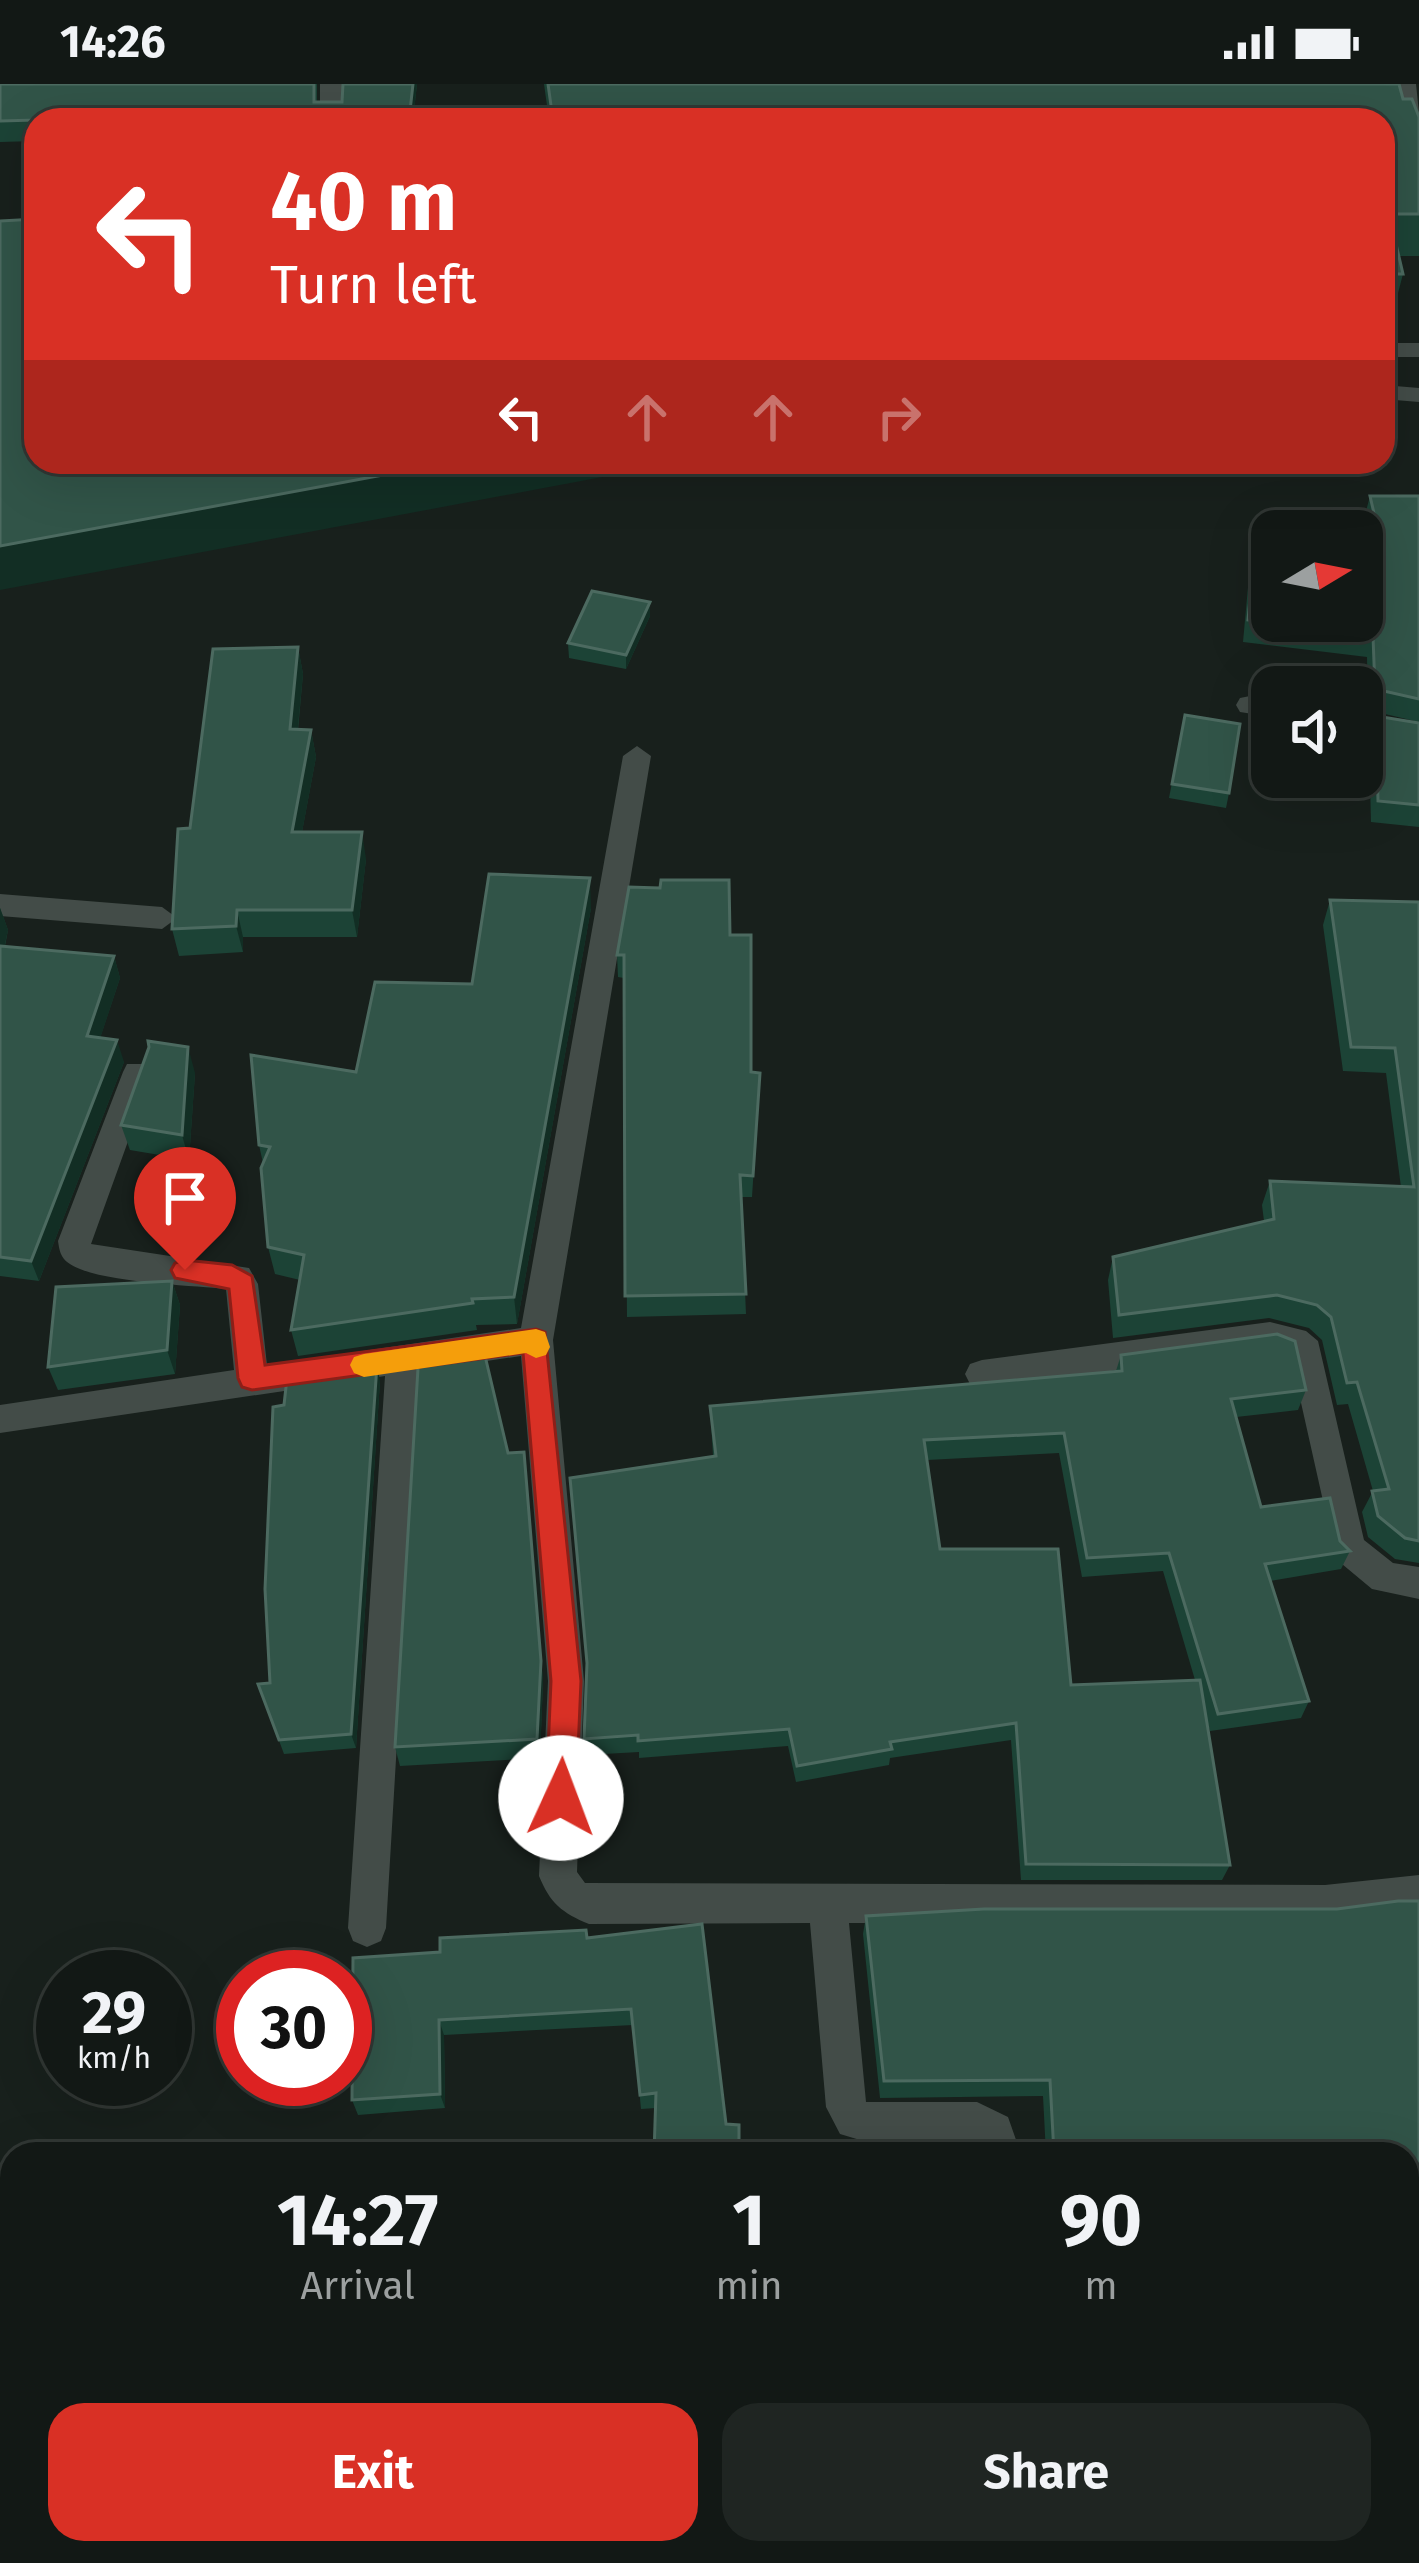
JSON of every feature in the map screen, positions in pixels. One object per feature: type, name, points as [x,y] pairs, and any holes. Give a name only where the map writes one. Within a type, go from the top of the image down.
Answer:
[{"type":"street","points":[[1405,84],[1419,107]]},
{"type":"street","points":[[1383,726],[1419,732]]},
{"type":"street","points":[[637,756],[536,1340],[566,1681],[558,1876],[563,1888],[590,1905],[1325,1904],[1419,1893]]},
{"type":"street","points":[[0,905],[162,918]]},
{"type":"street","points":[[139,1072],[74,1241],[76,1251],[90,1260],[237,1277],[242,1284],[252,1378]]},
{"type":"street","points":[[982,1374],[1270,1336],[1294,1342],[1306,1351],[1348,1548],[1385,1578],[1419,1583]]},
{"type":"street","points":[[0,1419],[252,1378],[536,1340]]},
{"type":"street","points":[[367,1928],[403,1360]]},
{"type":"street","points":[[828,1904],[846,2108],[854,2120],[977,2122],[994,2131],[997,2142]]},
{"type":"building","points":[[0,84],[314,84],[314,102],[342,102],[343,84],[413,84],[410,108],[24,108],[24,120],[0,121]]},
{"type":"building","points":[[548,84],[1399,84],[1403,99],[1412,99],[1419,117],[1419,214],[1395,214],[1395,108],[551,108]]},
{"type":"building","points":[[24,220],[24,474],[388,474],[0,546],[0,221]]},
{"type":"building","points":[[1395,240],[1403,274],[1395,274]]},
{"type":"building","points":[[1370,496],[1419,496],[1419,699],[1383,691],[1383,666],[1374,666],[1373,642],[1383,642],[1383,510],[1373,510]]},
{"type":"building","points":[[592,591],[650,602],[626,655],[568,643]]},
{"type":"building","points":[[298,647],[290,729],[311,730],[292,832],[362,832],[352,910],[237,910],[236,926],[172,929],[178,829],[190,828],[213,649]]},
{"type":"building","points":[[1185,715],[1240,724],[1229,793],[1172,784]]},
{"type":"building","points":[[1383,717],[1419,723],[1419,805],[1378,801],[1383,798]]},
{"type":"building","points":[[489,874],[590,878],[514,1297],[472,1299],[473,1303],[291,1330],[304,1255],[268,1247],[261,1168],[270,1147],[259,1145],[251,1055],[356,1072],[375,982],[472,984]]},
{"type":"building","points":[[661,880],[729,880],[730,935],[751,935],[751,1072],[760,1073],[753,1176],[740,1175],[746,1294],[625,1296],[624,955],[617,955],[629,887],[660,888]]},
{"type":"building","points":[[1330,900],[1419,902],[1419,1541],[1405,1538],[1378,1516],[1372,1491],[1389,1489],[1357,1382],[1347,1383],[1331,1317],[1317,1305],[1277,1295],[1119,1315],[1113,1257],[1274,1219],[1270,1181],[1414,1187],[1395,1048],[1351,1047]]},
{"type":"building","points":[[0,946],[114,956],[87,1036],[117,1040],[31,1261],[0,1257]]},
{"type":"building","points":[[148,1041],[188,1047],[182,1135],[121,1125]]},
{"type":"building","points":[[172,1281],[167,1350],[48,1367],[56,1287]]},
{"type":"building","points":[[1277,1334],[1295,1341],[1306,1390],[1231,1399],[1261,1507],[1330,1498],[1340,1541],[1350,1551],[1265,1564],[1309,1701],[1218,1714],[1169,1553],[1087,1558],[1064,1433],[924,1440],[940,1549],[1058,1549],[1071,1685],[1200,1680],[1230,1865],[1026,1864],[1016,1723],[890,1742],[892,1749],[797,1766],[789,1729],[638,1741],[638,1735],[584,1739],[587,1663],[570,1478],[716,1456],[710,1406],[1122,1371],[1121,1355]]},
{"type":"building","points":[[482,1343],[508,1453],[524,1452],[541,1661],[537,1739],[395,1747],[419,1352]]},
{"type":"building","points":[[377,1365],[351,1734],[279,1740],[258,1684],[270,1683],[265,1589],[273,1407],[284,1405],[287,1378]]},
{"type":"building","points":[[1419,1901],[1419,2142],[1053,2142],[1050,2080],[884,2081],[866,1916],[984,1909],[1337,1909]]},
{"type":"building","points":[[702,1924],[726,2124],[739,2125],[739,2142],[654,2142],[656,2093],[640,2095],[631,2009],[439,2020],[440,2094],[372,2099],[372,1957],[440,1952],[440,1938],[586,1930],[587,1938]]},
{"type":"slow traffic","points":[[364,1365],[536,1340],[536,1347]]},
{"type":"route","points":[[185,1270],[237,1277],[242,1284],[252,1378],[536,1340],[566,1681],[561,1798]]}]
